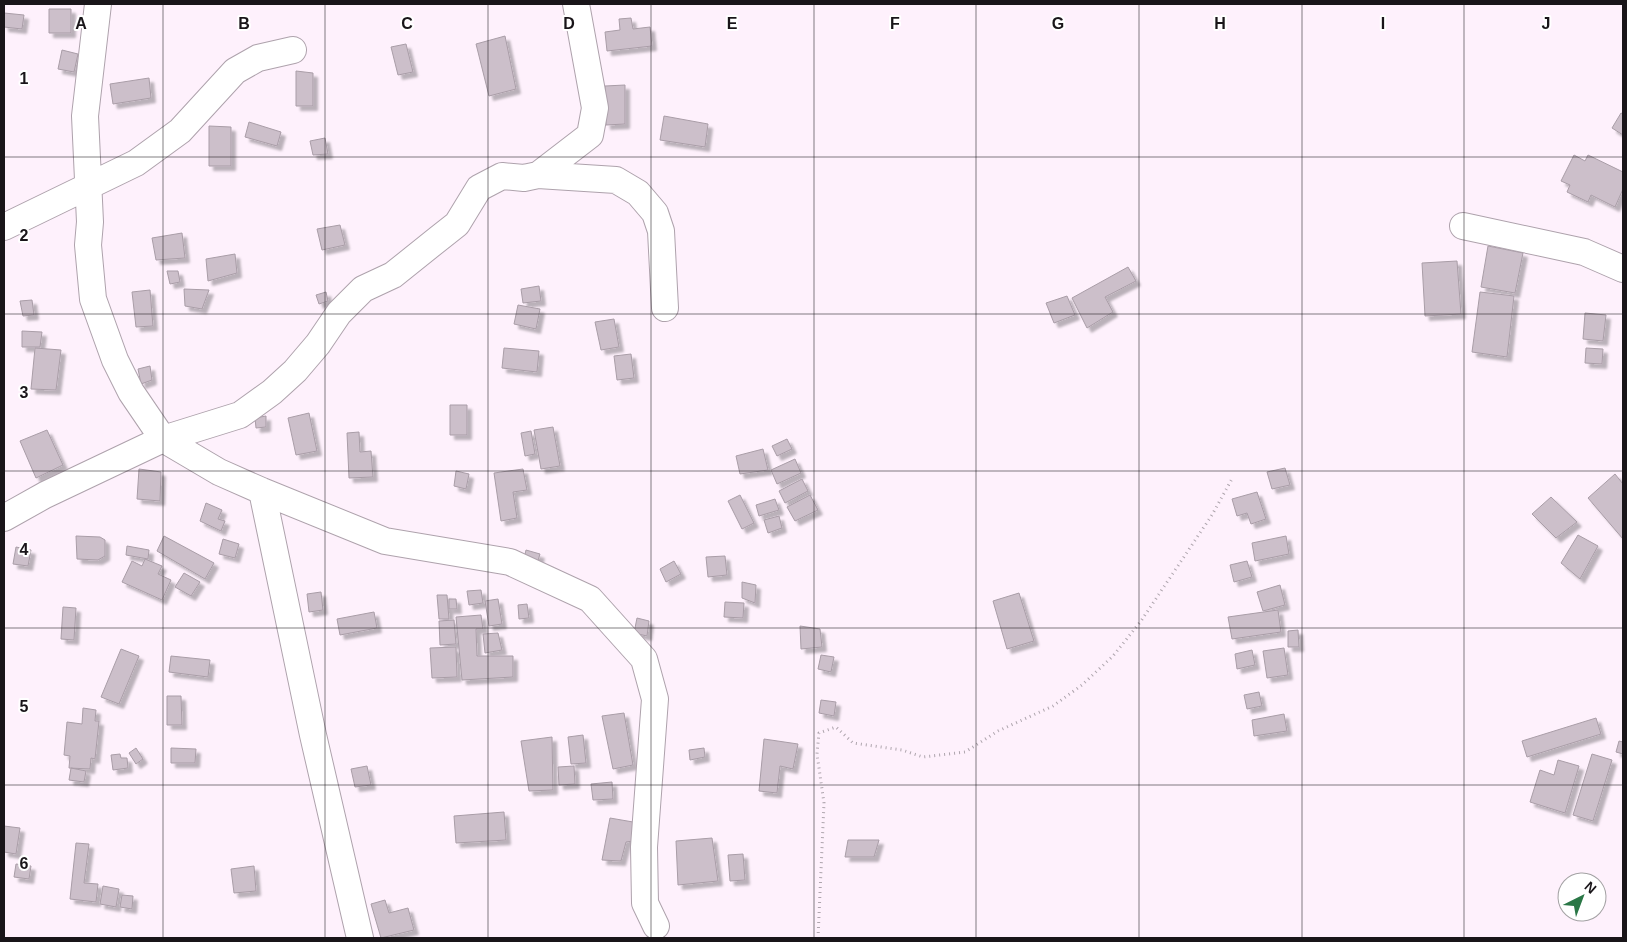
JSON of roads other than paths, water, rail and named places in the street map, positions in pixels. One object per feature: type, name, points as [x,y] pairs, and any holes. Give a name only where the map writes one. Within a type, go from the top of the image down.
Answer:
[{"type":"street","points":[[98,4],[88,68],[85,116],[90,222],[88,245],[93,299],[97,313],[115,360],[131,392],[163,439],[219,472],[385,541],[510,562],[590,599],[644,659],[654,699],[644,846],[644,903],[656,926]]},
{"type":"street","points":[[538,175],[590,134],[592,126],[595,108],[576,4]]},
{"type":"street","points":[[4,227],[36,210],[88,188],[136,163],[180,131],[235,71],[258,58],[293,50]]},
{"type":"street","points":[[4,518],[45,495],[163,439],[240,415],[272,392],[296,371],[318,344],[339,313],[363,289],[393,275],[457,224],[479,188],[502,176],[524,178],[538,175],[616,180],[638,193],[655,213],[661,231],[665,308]]},
{"type":"street","points":[[1463,226],[1584,252],[1623,269]]},
{"type":"street","points":[[262,491],[313,735],[360,938]]}]
